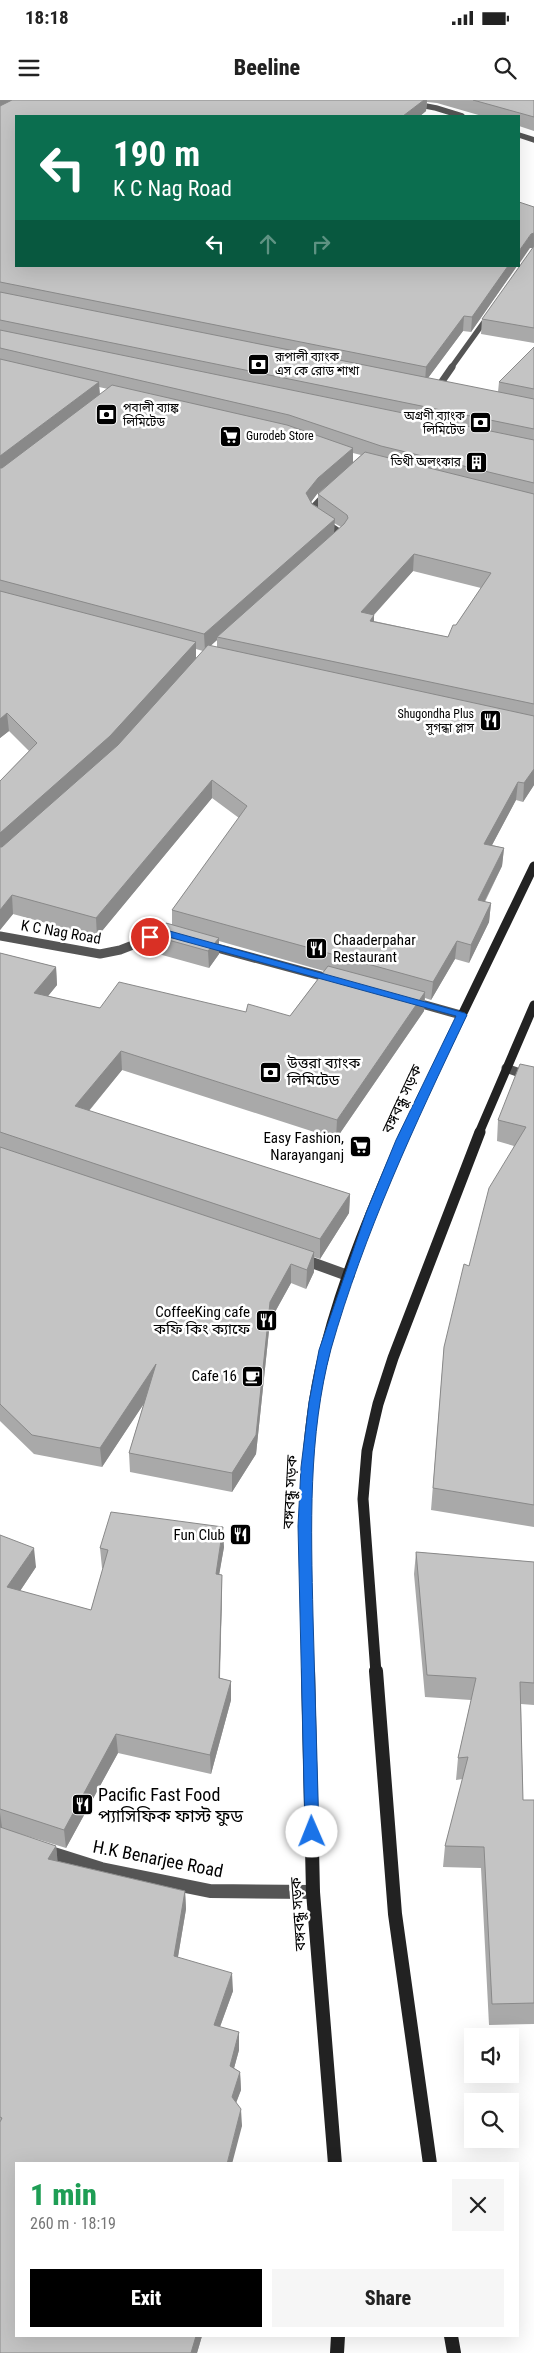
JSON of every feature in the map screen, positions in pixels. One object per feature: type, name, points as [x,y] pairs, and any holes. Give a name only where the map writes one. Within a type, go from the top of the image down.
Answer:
[{"type":"main road","name":"বঙ্গবন্ধু সড়ক","points":[[335,2162],[313,1892],[304,1526],[307,1467],[315,1402],[325,1350],[371,1213],[402,1140],[534,866]]},
{"type":"main road","points":[[430,2162],[395,1914],[365,1539],[364,1477],[370,1436],[396,1352],[433,1250],[506,1068],[534,1005]]},
{"type":"main road","points":[[337,2353],[338,2337]]},
{"type":"main road","points":[[451,2337],[454,2353]]},
{"type":"street","points":[[395,100],[436,108],[459,115]]},
{"type":"street","points":[[520,135],[534,140]]},
{"type":"street","points":[[436,390],[490,313]]},
{"type":"street","points":[[426,388],[446,392]]},
{"type":"street","points":[[332,545],[342,534],[315,516],[312,510],[334,486]]},
{"type":"street","name":"K C Nag Road","points":[[0,936],[100,954],[110,954],[141,943],[150,937],[166,933],[175,936]]},
{"type":"street","points":[[194,941],[337,981]]},
{"type":"street","points":[[404,999],[462,1015]]},
{"type":"street","points":[[506,1068],[534,1078]]},
{"type":"street","points":[[292,1256],[349,1276]]},
{"type":"street","name":"H.K Benarjee Road","points":[[28,1845],[101,1870],[210,1891],[313,1892]]},
{"type":"building","points":[[12,100],[424,100],[404,115],[15,115],[15,267],[507,267],[472,317],[464,316],[426,367],[0,282],[0,106]]},
{"type":"building","points":[[473,100],[534,100],[534,117]]},
{"type":"building","points":[[520,202],[534,207],[534,233],[531,234],[520,250]]},
{"type":"building","points":[[534,246],[534,328],[482,319],[520,267]]},
{"type":"building","points":[[0,292],[534,399],[534,429],[0,320]]},
{"type":"building","points":[[0,330],[534,440],[534,483],[381,446],[289,415],[0,348]]},
{"type":"building","points":[[534,347],[534,389],[499,382]]},
{"type":"building","points":[[0,359],[99,382],[0,456]]},
{"type":"building","points":[[112,385],[287,425],[353,448],[318,478],[306,493],[312,504],[335,519],[204,634],[0,580],[0,468]]},
{"type":"building","points":[[365,452],[534,494],[534,704],[217,637],[344,524],[348,518],[347,515],[318,494]],"holes":[[[414,554],[491,573],[456,625],[453,625],[448,637],[370,621],[374,615],[361,612]]]},
{"type":"building","points":[[0,591],[196,642],[110,736],[0,833],[0,781],[37,743],[7,713],[0,719]]},
{"type":"building","points":[[208,645],[534,716],[534,769],[524,783],[518,782],[484,844],[504,848],[478,900],[491,903],[471,945],[457,941],[433,982],[172,910],[247,806],[212,780],[96,918],[12,895],[0,910],[0,847],[118,745]]},
{"type":"building","points":[[166,923],[219,938],[208,951],[154,936]]},
{"type":"building","points":[[0,953],[56,967],[34,993],[100,1008],[119,982],[246,1012],[248,1004],[290,1016],[328,966],[425,992],[337,1120],[121,1051],[75,1106],[350,1194],[320,1239],[0,1132]]},
{"type":"building","points":[[520,1064],[534,1067],[534,1505],[433,1488],[444,1347],[464,1264],[469,1266],[489,1188],[526,1127],[498,1120]]},
{"type":"building","points":[[0,1147],[314,1252],[307,1270],[291,1264],[270,1302],[256,1435],[232,1473],[129,1453],[156,1364],[100,1448],[32,1435],[0,1404]]},
{"type":"building","points":[[111,1512],[223,1527],[216,1574],[222,1575],[219,1678],[231,1681],[210,1755],[116,1734],[64,1830],[0,1809],[0,1535],[34,1548],[7,1587],[91,1610],[108,1550],[100,1548]]},
{"type":"building","points":[[416,1552],[534,1562],[534,1683],[520,1682],[523,1800],[534,1800],[534,2003],[492,2004],[484,1847],[445,1846],[468,1757],[458,1758],[476,1678],[427,1675]]},
{"type":"building","points":[[0,1827],[56,1846],[48,1859],[185,1891],[174,1956],[232,1973],[214,2025],[239,2032],[230,2066],[240,2072],[232,2097],[241,2109],[228,2162],[15,2162],[15,2337],[196,2337],[191,2353],[0,2353],[0,2122],[2,2118],[0,2117]]},
{"type":"place","name":"রূপালী ব্যাংক এস কে রোড শাখা","points":[[259,364]]},
{"type":"place","name":"পূবালী ব্যাঙ্ক লিমিটেড","points":[[107,415]]},
{"type":"place","name":"অগ্রণী ব্যাংক লিমিটেড","points":[[481,423]]},
{"type":"place","name":"Gurodeb Store","points":[[230,436]]},
{"type":"place","name":"তিথী অলংকার","points":[[477,462]]},
{"type":"place","name":"Shugondha Plus সুগন্ধা প্লাস","points":[[490,721]]},
{"type":"place","name":"Chaaderpahar Restaurant","points":[[317,949]]},
{"type":"place","name":"উত্তরা ব্যাংক লিমিটেড","points":[[271,1072]]},
{"type":"place","name":"Easy Fashion, Narayanganj","points":[[360,1147]]},
{"type":"place","name":"CoffeeKing cafe কফি কিং ক্যাফে","points":[[266,1321]]},
{"type":"place","name":"Cafe 16","points":[[253,1376]]},
{"type":"place","name":"Fun Club","points":[[241,1535]]},
{"type":"place","name":"Pacific Fast Food প্যাসিফিক ফাস্ট ফুড","points":[[82,1805]]},
{"type":"route","points":[[150,937],[166,933],[462,1015],[402,1140],[371,1213],[325,1350],[315,1402],[307,1467],[304,1526],[307,1574],[312,1832]]}]
